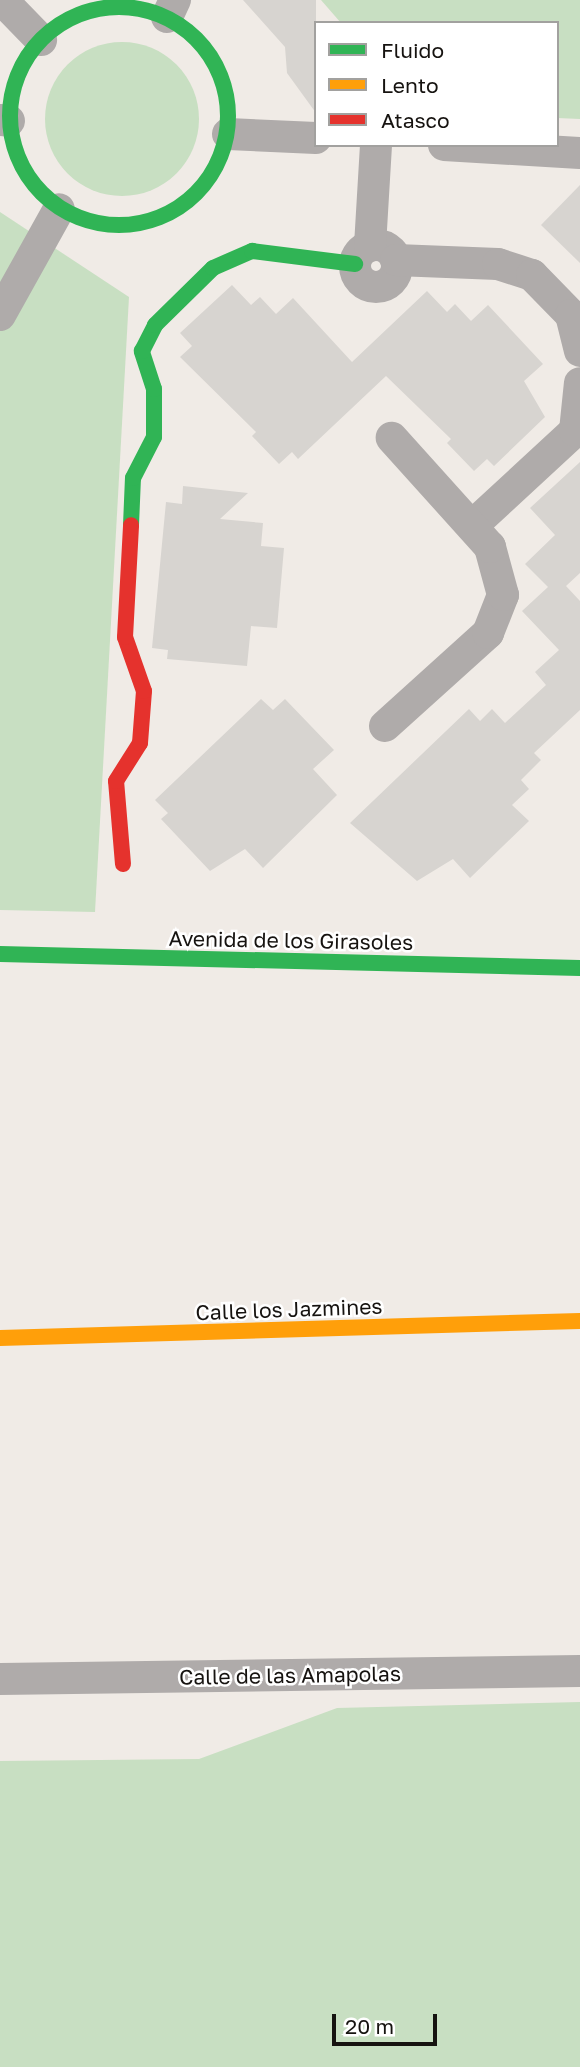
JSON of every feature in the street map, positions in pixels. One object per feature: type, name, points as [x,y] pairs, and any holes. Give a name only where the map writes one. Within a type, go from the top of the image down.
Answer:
[{"type":"street","points":[[2,0],[41,40]]},
{"type":"street","points":[[100,8],[171,9],[216,65],[228,98],[228,134],[213,175],[183,206],[143,224],[100,225],[59,209],[27,176],[5,120],[12,91],[41,40],[68,19],[100,8]]},
{"type":"street","points":[[228,134],[314,138]]},
{"type":"street","points":[[374,257],[376,147]]},
{"type":"street","points":[[478,147],[580,153]]},
{"type":"street","points":[[0,316],[59,209]]},
{"type":"street","points":[[124,864],[116,835],[116,781],[140,743],[144,691],[125,637],[133,478],[154,437],[154,389],[142,351],[155,324],[213,268],[251,251],[498,264],[532,275],[571,315],[580,351]]},
{"type":"street","points":[[472,526],[575,430],[580,383]]},
{"type":"street","points":[[385,726],[488,632],[503,595],[500,570],[472,526],[392,438]]},
{"type":"street","name":"Avenida de los Girasoles","points":[[0,954],[580,968]]},
{"type":"street","name":"Calle los Jazmines","points":[[0,1338],[580,1321]]},
{"type":"street","name":"Calle de las Amapolas","points":[[0,1679],[580,1671]]},
{"type":"green space","points":[[321,0],[580,0],[580,119],[559,118],[559,21],[339,21]]},
{"type":"green space","points":[[122,42],[152,48],[177,64],[193,89],[199,119],[193,149],[177,174],[152,190],[122,196],[92,190],[67,174],[51,149],[45,119],[51,89],[67,64],[92,48]]},
{"type":"green space","points":[[0,212],[129,297],[95,912],[0,910]]},
{"type":"green space","points":[[580,1702],[580,2067],[0,2067],[0,1761],[199,1759],[337,1708]]},
{"type":"building","points":[[243,0],[316,0],[314,110],[287,73],[285,47]]},
{"type":"building","points":[[580,185],[580,263],[541,225]]},
{"type":"building","points":[[232,285],[251,305],[260,297],[276,314],[293,298],[352,362],[427,291],[447,312],[455,304],[471,321],[488,305],[543,364],[524,381],[545,417],[494,466],[487,459],[474,471],[447,443],[451,439],[386,376],[298,459],[292,452],[279,464],[252,436],[256,432],[180,357],[192,346],[180,333]]},
{"type":"building","points":[[580,462],[580,573],[566,586],[580,601],[580,710],[534,753],[541,760],[521,780],[529,789],[512,805],[529,821],[470,878],[453,859],[417,881],[350,823],[469,709],[480,721],[492,709],[505,723],[546,685],[535,672],[559,650],[522,611],[548,587],[525,564],[555,535],[530,508]]},
{"type":"building","points":[[183,486],[248,493],[220,519],[263,523],[261,546],[284,548],[277,628],[251,626],[247,666],[167,659],[168,650],[152,648],[166,502],[182,504]]},
{"type":"building","points":[[261,699],[273,710],[285,699],[334,750],[313,769],[337,795],[263,868],[245,849],[210,871],[161,819],[168,813],[155,800]]},
{"type":"traffic: fast","points":[[130,7],[161,15],[180,25],[196,39],[210,55],[220,74],[228,116],[220,158],[210,177],[196,193],[180,207],[161,217],[130,225],[108,225],[77,217],[58,207],[28,177],[18,158],[12,137],[10,105],[18,74],[28,55],[58,25],[77,15],[98,9],[130,7]]},
{"type":"traffic: fast","points":[[131,525],[133,478],[154,437],[154,389],[142,351],[155,325],[213,268],[252,251],[355,264]]},
{"type":"traffic: fast","points":[[0,954],[580,968]]},
{"type":"traffic: slow","points":[[0,1338],[580,1321]]},
{"type":"traffic: jam","points":[[123,864],[116,781],[140,743],[144,691],[125,637],[131,525]]}]
